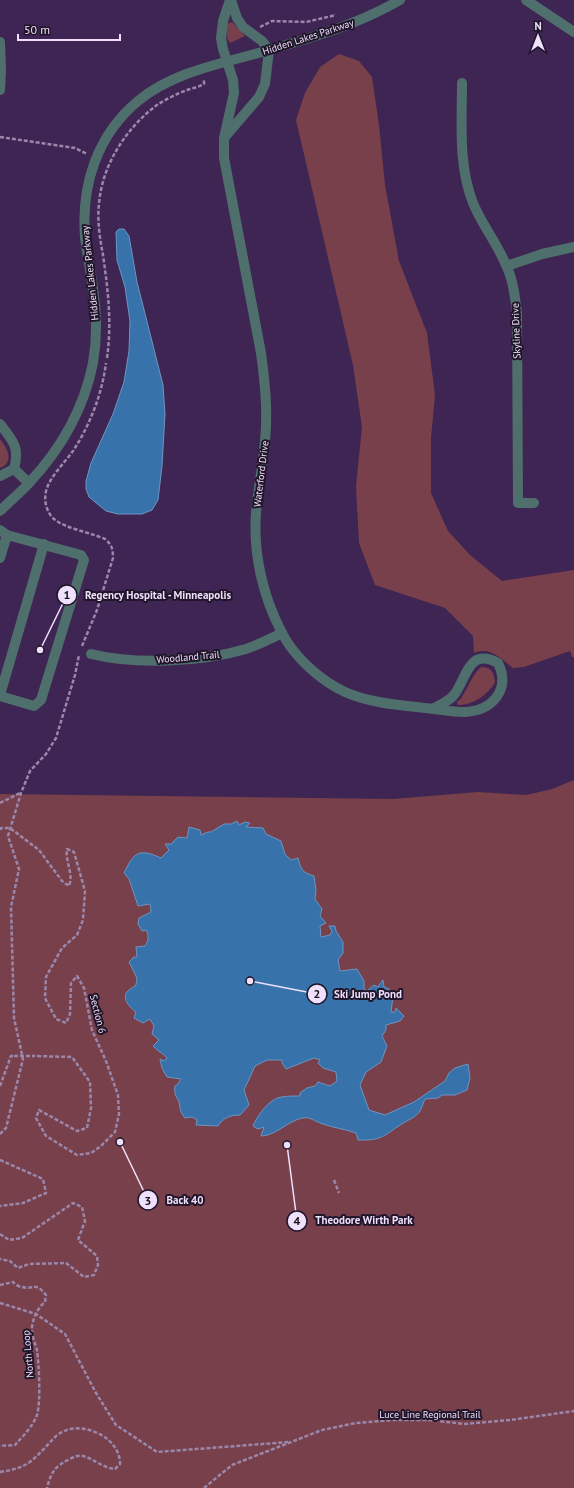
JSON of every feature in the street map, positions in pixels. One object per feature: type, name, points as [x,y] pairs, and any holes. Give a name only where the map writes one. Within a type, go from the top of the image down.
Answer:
[{"type":"street","points":[[224,138],[259,97],[265,84],[269,50],[262,41],[243,27],[237,18],[231,0]]},
{"type":"street","name":"Waterford Drive","points":[[231,0],[223,21],[221,38],[233,80],[234,93],[224,138],[224,158],[261,353],[266,390],[265,441],[256,514],[256,544],[261,574],[266,592],[282,633],[291,647],[314,672],[329,684],[362,698],[389,704],[433,709],[464,712],[484,707],[500,693],[503,685],[501,670],[498,663],[485,659],[476,659],[469,666],[452,697],[433,709]]},
{"type":"street","name":"Hidden Lakes Parkway","points":[[0,511],[29,483],[50,459],[74,421],[84,395],[92,365],[96,336],[94,291],[85,240],[84,212],[87,186],[95,158],[104,140],[120,118],[138,101],[166,83],[227,62],[350,25],[378,13],[400,0]]},
{"type":"street","points":[[526,0],[574,32]]},
{"type":"street","points":[[0,42],[0,90]]},
{"type":"street","name":"Skyline Drive","points":[[462,82],[462,144],[466,181],[473,203],[483,225],[507,266],[515,297],[517,313],[518,503],[534,503]]},
{"type":"street","points":[[507,266],[542,254],[574,247]]},
{"type":"street","points":[[0,424],[15,444],[17,452],[17,460],[14,469],[0,476]]},
{"type":"street","points":[[14,469],[29,483]]},
{"type":"street","points":[[0,558],[4,532],[81,554],[84,560],[41,700],[34,706],[0,696],[44,544]]},
{"type":"street","name":"Woodland Trail","points":[[92,654],[126,660],[205,658],[247,649],[282,633]]},
{"type":"path","points":[[252,34],[264,23],[272,21],[306,22],[338,15]]},
{"type":"path","points":[[0,137],[75,148],[109,165]]},
{"type":"path","points":[[0,1134],[6,1128],[23,1059],[14,1018],[11,907],[19,870],[8,836],[20,793],[30,771],[46,754],[56,738],[78,660]]},
{"type":"path","points":[[0,803],[20,793]]},
{"type":"path","points":[[0,830],[1,828],[10,828]]},
{"type":"path","name":"Section 6","points":[[0,1086],[11,1056],[72,1057],[90,1082],[91,1108],[87,1128],[77,1131],[39,1110],[36,1118],[46,1136],[77,1155],[90,1153],[102,1146],[115,1132],[119,1114],[118,1096],[106,1062],[92,1030],[84,988],[77,976],[71,983],[70,1014],[66,1023],[56,1019],[45,998],[46,977],[62,948],[77,935],[83,920],[85,891],[74,852],[67,849],[66,856],[71,880],[69,886],[62,882],[39,850],[10,828]]},
{"type":"path","points":[[0,1160],[43,1179],[46,1193],[23,1203],[0,1206]]},
{"type":"path","points":[[334,1180],[339,1193]]},
{"type":"path","points":[[0,1234],[9,1240],[22,1238],[74,1202],[82,1207],[85,1221],[78,1240],[97,1256],[98,1265],[94,1275],[84,1277],[66,1263],[29,1264],[18,1268],[10,1261],[0,1259]]},
{"type":"path","name":"North Loop","points":[[0,1285],[13,1282],[22,1288],[34,1286],[41,1288],[46,1296],[46,1302],[40,1306],[36,1314],[32,1331],[37,1351],[39,1391],[37,1415],[27,1433],[15,1445],[0,1446]]},
{"type":"path","points":[[0,1303],[36,1314],[65,1334],[96,1393],[116,1425],[157,1452],[294,1441]]},
{"type":"path","name":"Luce Line Regional Trail","points":[[204,1488],[232,1465],[322,1430],[356,1423],[394,1420],[430,1420],[464,1424],[510,1420],[574,1411]]},
{"type":"path","points":[[0,1472],[19,1468],[41,1453],[56,1436],[68,1430],[86,1428],[98,1433],[109,1441],[118,1451],[120,1464],[115,1469],[108,1468],[83,1456],[75,1456],[58,1465],[50,1476],[47,1488]]},
{"type":"shaded area","points":[[232,22],[245,36],[230,43],[227,38],[226,24]]},
{"type":"shaded area","points":[[339,54],[359,61],[372,77],[379,125],[385,185],[399,261],[427,333],[435,395],[431,438],[431,493],[448,531],[470,555],[502,581],[574,570],[574,657],[572,657],[570,651],[524,667],[513,668],[500,657],[490,652],[480,651],[474,653],[473,636],[445,608],[375,585],[359,543],[356,486],[362,427],[353,365],[296,120],[305,93],[320,67]]},
{"type":"shaded area","points":[[0,439],[7,451],[8,459],[5,465],[0,468]]},
{"type":"shaded area","points":[[481,667],[490,669],[494,675],[495,682],[492,687],[480,698],[464,705],[458,705],[457,702],[462,697],[473,677]]},
{"type":"shaded area","points":[[574,780],[574,1488],[0,1488],[0,794],[393,799],[478,792],[526,795],[552,789]]},
{"type":"water","points":[[119,229],[124,229],[129,236],[137,282],[163,385],[165,414],[162,466],[158,500],[152,510],[142,514],[118,514],[106,511],[89,497],[86,489],[86,481],[91,463],[113,414],[124,382],[129,351],[130,321],[125,287],[117,260],[116,232]]},
{"type":"water","points":[[237,821],[239,825],[245,822],[250,823],[246,827],[263,828],[266,834],[281,841],[285,854],[291,860],[298,858],[303,870],[314,876],[316,890],[315,899],[322,909],[320,916],[326,923],[320,926],[321,937],[330,935],[332,931],[329,926],[335,926],[336,931],[343,942],[343,953],[338,960],[340,971],[357,969],[364,981],[364,989],[367,991],[374,985],[378,987],[383,980],[384,987],[389,989],[393,996],[391,1012],[395,1012],[396,1008],[404,1016],[400,1021],[386,1025],[386,1030],[382,1036],[387,1046],[381,1062],[366,1072],[360,1085],[369,1110],[385,1115],[414,1102],[445,1081],[449,1073],[455,1068],[468,1064],[470,1078],[467,1090],[455,1095],[442,1095],[438,1098],[425,1099],[420,1111],[415,1116],[379,1138],[358,1140],[356,1133],[327,1125],[310,1118],[299,1119],[274,1133],[261,1136],[264,1127],[258,1129],[253,1126],[260,1113],[272,1101],[281,1097],[300,1096],[300,1093],[307,1088],[315,1086],[318,1082],[330,1086],[337,1081],[336,1072],[323,1068],[318,1063],[320,1060],[314,1058],[286,1069],[282,1063],[282,1060],[267,1060],[255,1066],[244,1090],[249,1105],[240,1115],[227,1118],[218,1126],[196,1125],[197,1120],[192,1117],[185,1118],[181,1112],[175,1092],[175,1086],[181,1079],[167,1077],[162,1068],[160,1059],[164,1061],[167,1058],[153,1046],[159,1040],[152,1034],[154,1026],[150,1019],[143,1023],[134,1018],[136,1012],[129,1006],[125,998],[127,992],[136,985],[137,978],[129,962],[134,957],[137,957],[136,947],[145,946],[148,940],[146,930],[142,931],[138,924],[139,918],[151,912],[150,904],[138,906],[129,879],[124,873],[131,860],[138,854],[147,853],[161,858],[169,850],[165,844],[171,844],[178,837],[187,838],[189,827],[200,830],[201,835],[211,832],[224,824],[231,824]]},
{"type":"place","name":"Regency Hospital - Minneapolis","points":[[40,650]]},
{"type":"place","name":"Ski Jump Pond","points":[[250,981]]},
{"type":"place","name":"Back 40","points":[[120,1142]]},
{"type":"place","name":"Theodore Wirth Park","points":[[287,1145]]}]
